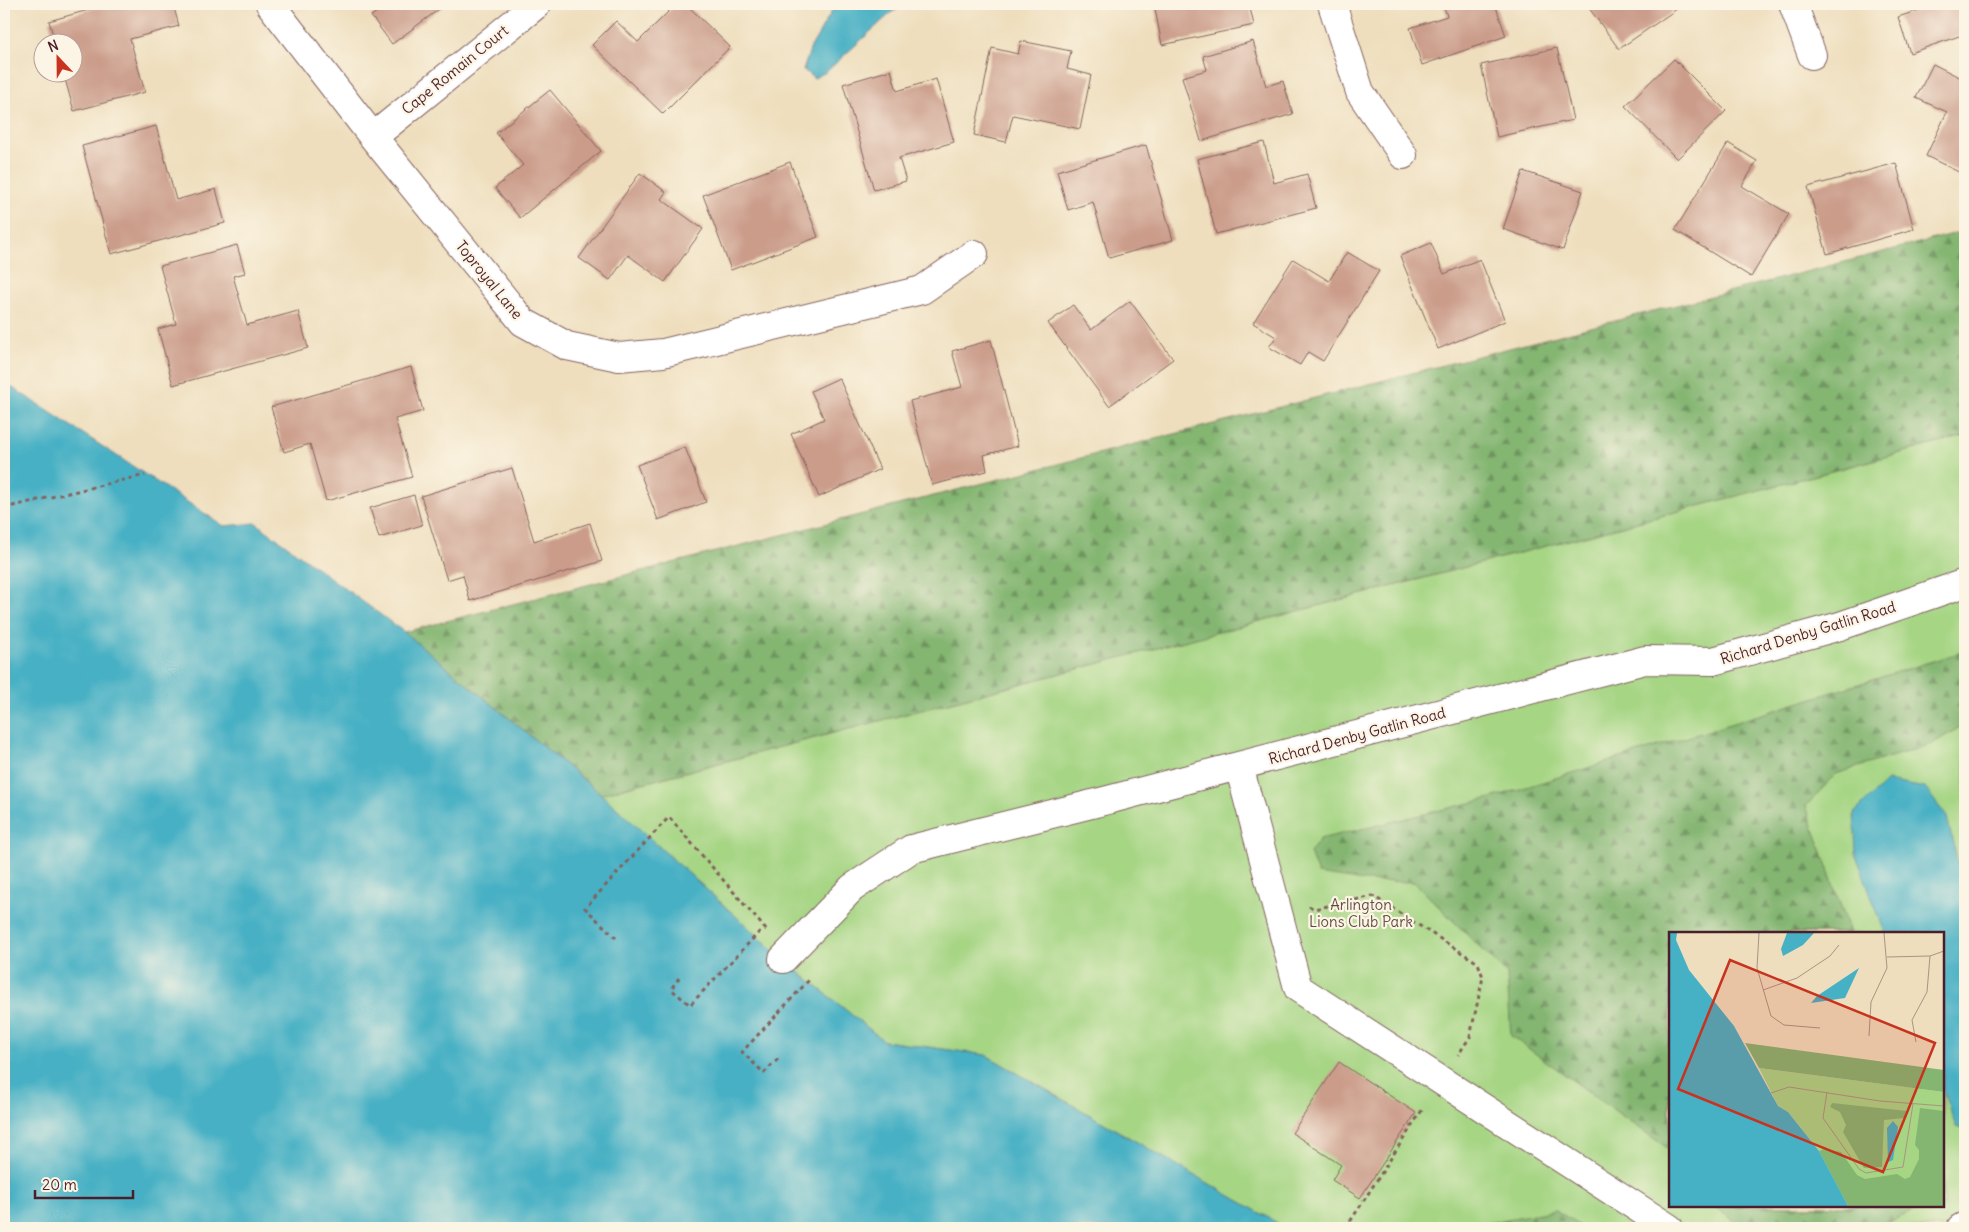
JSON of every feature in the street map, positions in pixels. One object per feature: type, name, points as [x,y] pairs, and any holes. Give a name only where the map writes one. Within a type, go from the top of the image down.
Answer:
[{"type":"street","name":"Toproyal Lane","points":[[270,4],[373,137],[522,322],[567,346],[619,357],[663,353],[922,290],[974,254]]},
{"type":"street","name":"Cape Romain Court","points":[[373,137],[537,4]]},
{"type":"street","points":[[1332,4],[1360,92],[1403,155]]},
{"type":"street","points":[[1793,4],[1812,56]]},
{"type":"street","name":"Richard Denby Gatlin Road","points":[[787,955],[852,888],[911,849],[1645,660],[1712,661],[1840,626],[1965,583]]},
{"type":"street","points":[[1239,766],[1298,988],[1669,1228]]},
{"type":"street","points":[[1961,1228],[1965,1226]]},
{"type":"path","points":[[4,508],[145,475]]},
{"type":"path","points":[[616,938],[585,908],[669,817],[787,955],[815,974],[742,1052],[764,1073],[778,1059]]},
{"type":"path","points":[[1306,905],[1314,909],[1373,896],[1478,963],[1483,977],[1470,1037],[1346,1228]]},
{"type":"path","points":[[679,978],[671,988],[690,1005],[763,928]]},
{"type":"green space","points":[[1965,231],[1965,436],[601,794],[404,632]]},
{"type":"green space","name":"Arlington Lions Club Park","points":[[1965,436],[1965,1228],[1286,1228],[986,1055],[884,1041],[783,959],[601,794]]},
{"type":"green space","points":[[1962,652],[1965,656],[1965,724],[1932,744],[1836,774],[1806,806],[1850,932],[1669,932],[1669,1149],[1511,1036],[1507,974],[1414,882],[1364,881],[1318,874],[1310,853],[1320,839],[1491,798]]},
{"type":"green space","points":[[1714,1207],[1923,1207],[1876,1228],[1746,1228]]},
{"type":"green space","points":[[1556,1210],[1582,1228],[1460,1228]]},
{"type":"water","points":[[836,4],[908,4],[892,12],[826,72],[814,78],[803,70],[811,47]]},
{"type":"water","points":[[4,382],[224,526],[256,523],[404,632],[601,794],[783,959],[884,1041],[986,1055],[1286,1228],[4,1228]]},
{"type":"water","points":[[1887,781],[1925,788],[1947,817],[1965,895],[1965,1130],[1956,1127],[1944,1094],[1944,932],[1885,932],[1856,855],[1854,813]]},
{"type":"building","points":[[110,4],[173,4],[179,26],[130,39],[145,92],[74,111],[66,82],[82,82],[82,32],[52,32],[49,21]]},
{"type":"building","points":[[388,4],[446,4],[392,44],[371,16]]},
{"type":"building","points":[[676,4],[686,4],[730,47],[663,114],[592,45],[616,21],[638,42]]},
{"type":"building","points":[[1154,4],[1249,4],[1254,25],[1162,45]]},
{"type":"building","points":[[1443,4],[1495,4],[1506,36],[1422,65],[1410,28],[1447,16]]},
{"type":"building","points":[[1586,4],[1684,4],[1619,49]]},
{"type":"building","points":[[1920,4],[1965,4],[1965,34],[1910,53],[1898,17],[1922,9]]},
{"type":"building","points":[[1021,41],[1071,51],[1067,69],[1091,75],[1080,129],[1013,115],[1006,142],[974,135],[992,48],[1018,54]]},
{"type":"building","points":[[1253,41],[1266,86],[1283,81],[1293,114],[1201,141],[1182,77],[1207,70],[1203,56]]},
{"type":"building","points":[[1557,48],[1573,120],[1497,137],[1481,65]]},
{"type":"building","points":[[1674,59],[1726,111],[1677,159],[1625,106]]},
{"type":"building","points":[[1933,64],[1965,80],[1965,175],[1926,156],[1947,112],[1916,98]]},
{"type":"building","points":[[891,70],[897,91],[936,79],[954,142],[899,158],[906,181],[874,190],[843,84]]},
{"type":"building","points":[[550,90],[601,151],[520,218],[495,188],[523,165],[496,133]]},
{"type":"building","points":[[156,126],[176,200],[216,189],[225,223],[111,254],[82,146]]},
{"type":"building","points":[[1264,142],[1274,183],[1307,174],[1316,208],[1216,234],[1197,159]]},
{"type":"building","points":[[1728,143],[1757,161],[1742,186],[1789,214],[1751,277],[1675,230]]},
{"type":"building","points":[[1146,145],[1173,240],[1109,258],[1093,202],[1068,210],[1057,171]]},
{"type":"building","points":[[790,162],[818,237],[731,270],[703,195]]},
{"type":"building","points":[[1896,163],[1914,229],[1827,254],[1808,187]]},
{"type":"building","points":[[1523,171],[1583,191],[1563,250],[1503,229]]},
{"type":"building","points":[[640,173],[666,192],[661,199],[703,229],[665,282],[628,255],[610,280],[579,258]]},
{"type":"building","points":[[1431,243],[1444,274],[1480,259],[1505,321],[1438,349],[1400,256]]},
{"type":"building","points":[[237,245],[245,273],[233,276],[247,325],[298,311],[308,348],[173,385],[158,329],[176,324],[160,266]]},
{"type":"building","points":[[1347,252],[1379,271],[1323,361],[1308,352],[1300,365],[1269,347],[1276,337],[1253,323],[1293,259],[1329,281]]},
{"type":"building","points":[[1130,301],[1173,359],[1109,406],[1048,323],[1073,305],[1091,330]]},
{"type":"building","points":[[991,340],[1018,446],[984,455],[987,471],[932,485],[910,401],[962,387],[952,351]]},
{"type":"building","points":[[411,367],[423,411],[395,419],[412,477],[326,501],[310,444],[284,452],[271,407]]},
{"type":"building","points":[[839,378],[880,469],[819,497],[791,434],[824,419],[811,391]]},
{"type":"building","points":[[685,447],[706,502],[658,520],[637,465]]},
{"type":"building","points":[[512,468],[534,541],[590,523],[602,561],[470,601],[463,575],[447,580],[421,496]]},
{"type":"building","points":[[414,495],[422,525],[379,538],[370,508]]},
{"type":"building","points":[[1339,1062],[1416,1113],[1360,1198],[1332,1180],[1341,1165],[1292,1133]]}]
